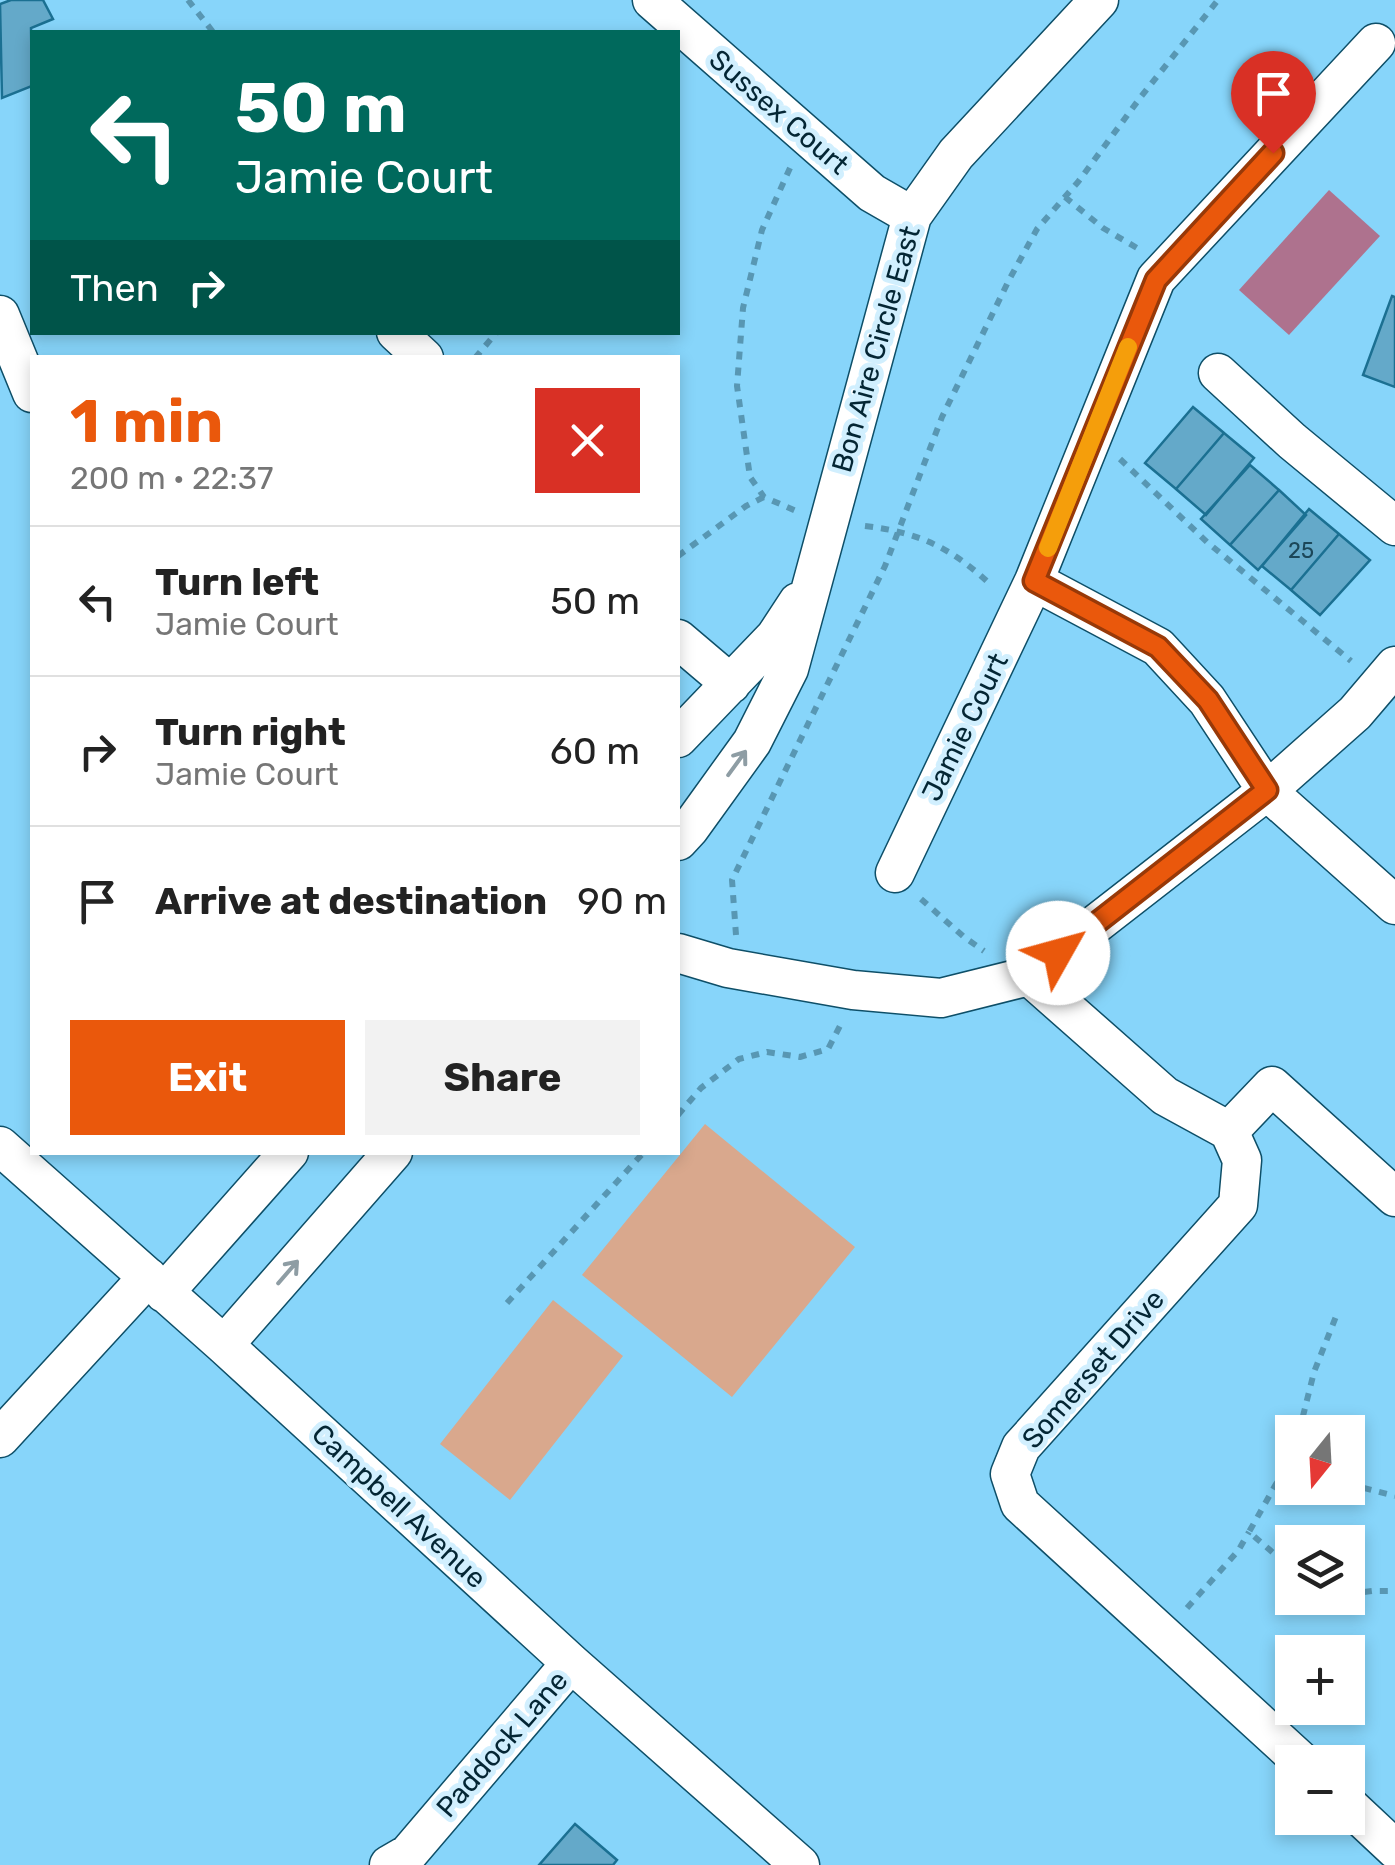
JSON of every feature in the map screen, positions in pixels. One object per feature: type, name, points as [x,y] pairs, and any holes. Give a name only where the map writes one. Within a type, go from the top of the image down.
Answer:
[{"type":"street","name":"Sussex Court","points":[[652,0],[872,193],[912,216]]},
{"type":"street","name":"Bon Aire Circle East","points":[[680,839],[752,742],[788,669],[912,216],[956,154],[1099,0]]},
{"type":"street","name":"Jamie Court","points":[[895,873],[1027,596],[1156,280],[1376,42]]},
{"type":"street","points":[[0,315],[30,388]]},
{"type":"street","points":[[399,335],[421,355]]},
{"type":"street","points":[[1218,373],[1292,441],[1395,526]]},
{"type":"street","name":"Bon Aire Circle East","points":[[680,736],[776,636],[811,584]]},
{"type":"street","points":[[1027,596],[1158,647],[1208,700],[1267,790],[1395,905]]},
{"type":"street","points":[[680,641],[730,684]]},
{"type":"street","points":[[680,954],[753,973],[853,990],[941,998],[1029,976],[1267,790],[1355,712],[1387,675]]},
{"type":"street","points":[[1029,976],[1165,1096],[1228,1131],[1272,1086],[1395,1198]]},
{"type":"street","name":"Somerset Drive","points":[[1228,1131],[1242,1160],[1238,1205],[1021,1448],[1010,1474],[1020,1504],[1284,1745]]},
{"type":"street","name":"Campbell Avenue","points":[[0,1146],[800,1865]]},
{"type":"street","points":[[0,1438],[286,1155]]},
{"type":"street","points":[[224,1345],[391,1155]]},
{"type":"street","name":"Paddock Lane","points":[[389,1865],[408,1854],[571,1663]]},
{"type":"street","points":[[1365,1821],[1395,1849]]},
{"type":"path","points":[[188,0],[211,30]]},
{"type":"path","points":[[753,973],[736,942],[732,880],[900,530],[942,417],[1037,229],[1218,0]]},
{"type":"path","points":[[810,138],[788,171],[762,230],[743,308],[737,386],[750,477],[764,498],[827,524],[900,530],[940,545],[1027,596]]},
{"type":"path","points":[[1065,197],[1103,228],[1170,264]]},
{"type":"path","points":[[477,355],[494,335]]},
{"type":"path","points":[[1093,434],[1207,542],[1387,675]]},
{"type":"path","points":[[680,555],[746,506],[764,498]]},
{"type":"path","points":[[895,873],[964,937],[1029,976]]},
{"type":"path","points":[[680,1113],[701,1088],[739,1059],[767,1052],[800,1057],[828,1049],[853,990]]},
{"type":"path","points":[[507,1303],[641,1155]]},
{"type":"path","points":[[1303,1415],[1314,1372],[1337,1314]]},
{"type":"path","points":[[1164,1634],[1238,1551],[1275,1486]]},
{"type":"path","points":[[1365,1488],[1395,1496]]},
{"type":"path","points":[[1248,1532],[1275,1555]]},
{"type":"path","points":[[1365,1592],[1395,1591]]},
{"type":"shaded area","points":[[1329,190],[1380,236],[1289,335],[1239,290]]},
{"type":"shaded area","points":[[705,1124],[855,1247],[732,1397],[582,1275]]},
{"type":"shaded area","points":[[553,1300],[623,1356],[510,1500],[440,1444]]},
{"type":"building","points":[[43,0],[53,19],[30,30],[30,87],[2,98],[0,4]]},
{"type":"building","points":[[1392,296],[1395,297],[1395,387],[1363,375]]},
{"type":"building","points":[[1193,407],[1224,433],[1176,489],[1145,463]]},
{"type":"building","points":[[1224,433],[1254,458],[1206,515],[1176,489]]},
{"type":"building","points":[[1250,465],[1279,490],[1230,545],[1201,519]]},
{"type":"building","points":[[1279,490],[1306,515],[1258,570],[1230,545]]},
{"type":"building","points":[[1309,509],[1339,534],[1291,590],[1262,566]]},
{"type":"building","points":[[1339,534],[1370,560],[1320,615],[1291,590]]},
{"type":"building","points":[[575,1824],[617,1860],[613,1865],[539,1865]]},
{"type":"slow traffic","points":[[1048,548],[1128,347]]},
{"type":"route","points":[[1058,953],[1267,790],[1208,700],[1158,647],[1034,581],[1156,280],[1273,153]]}]
